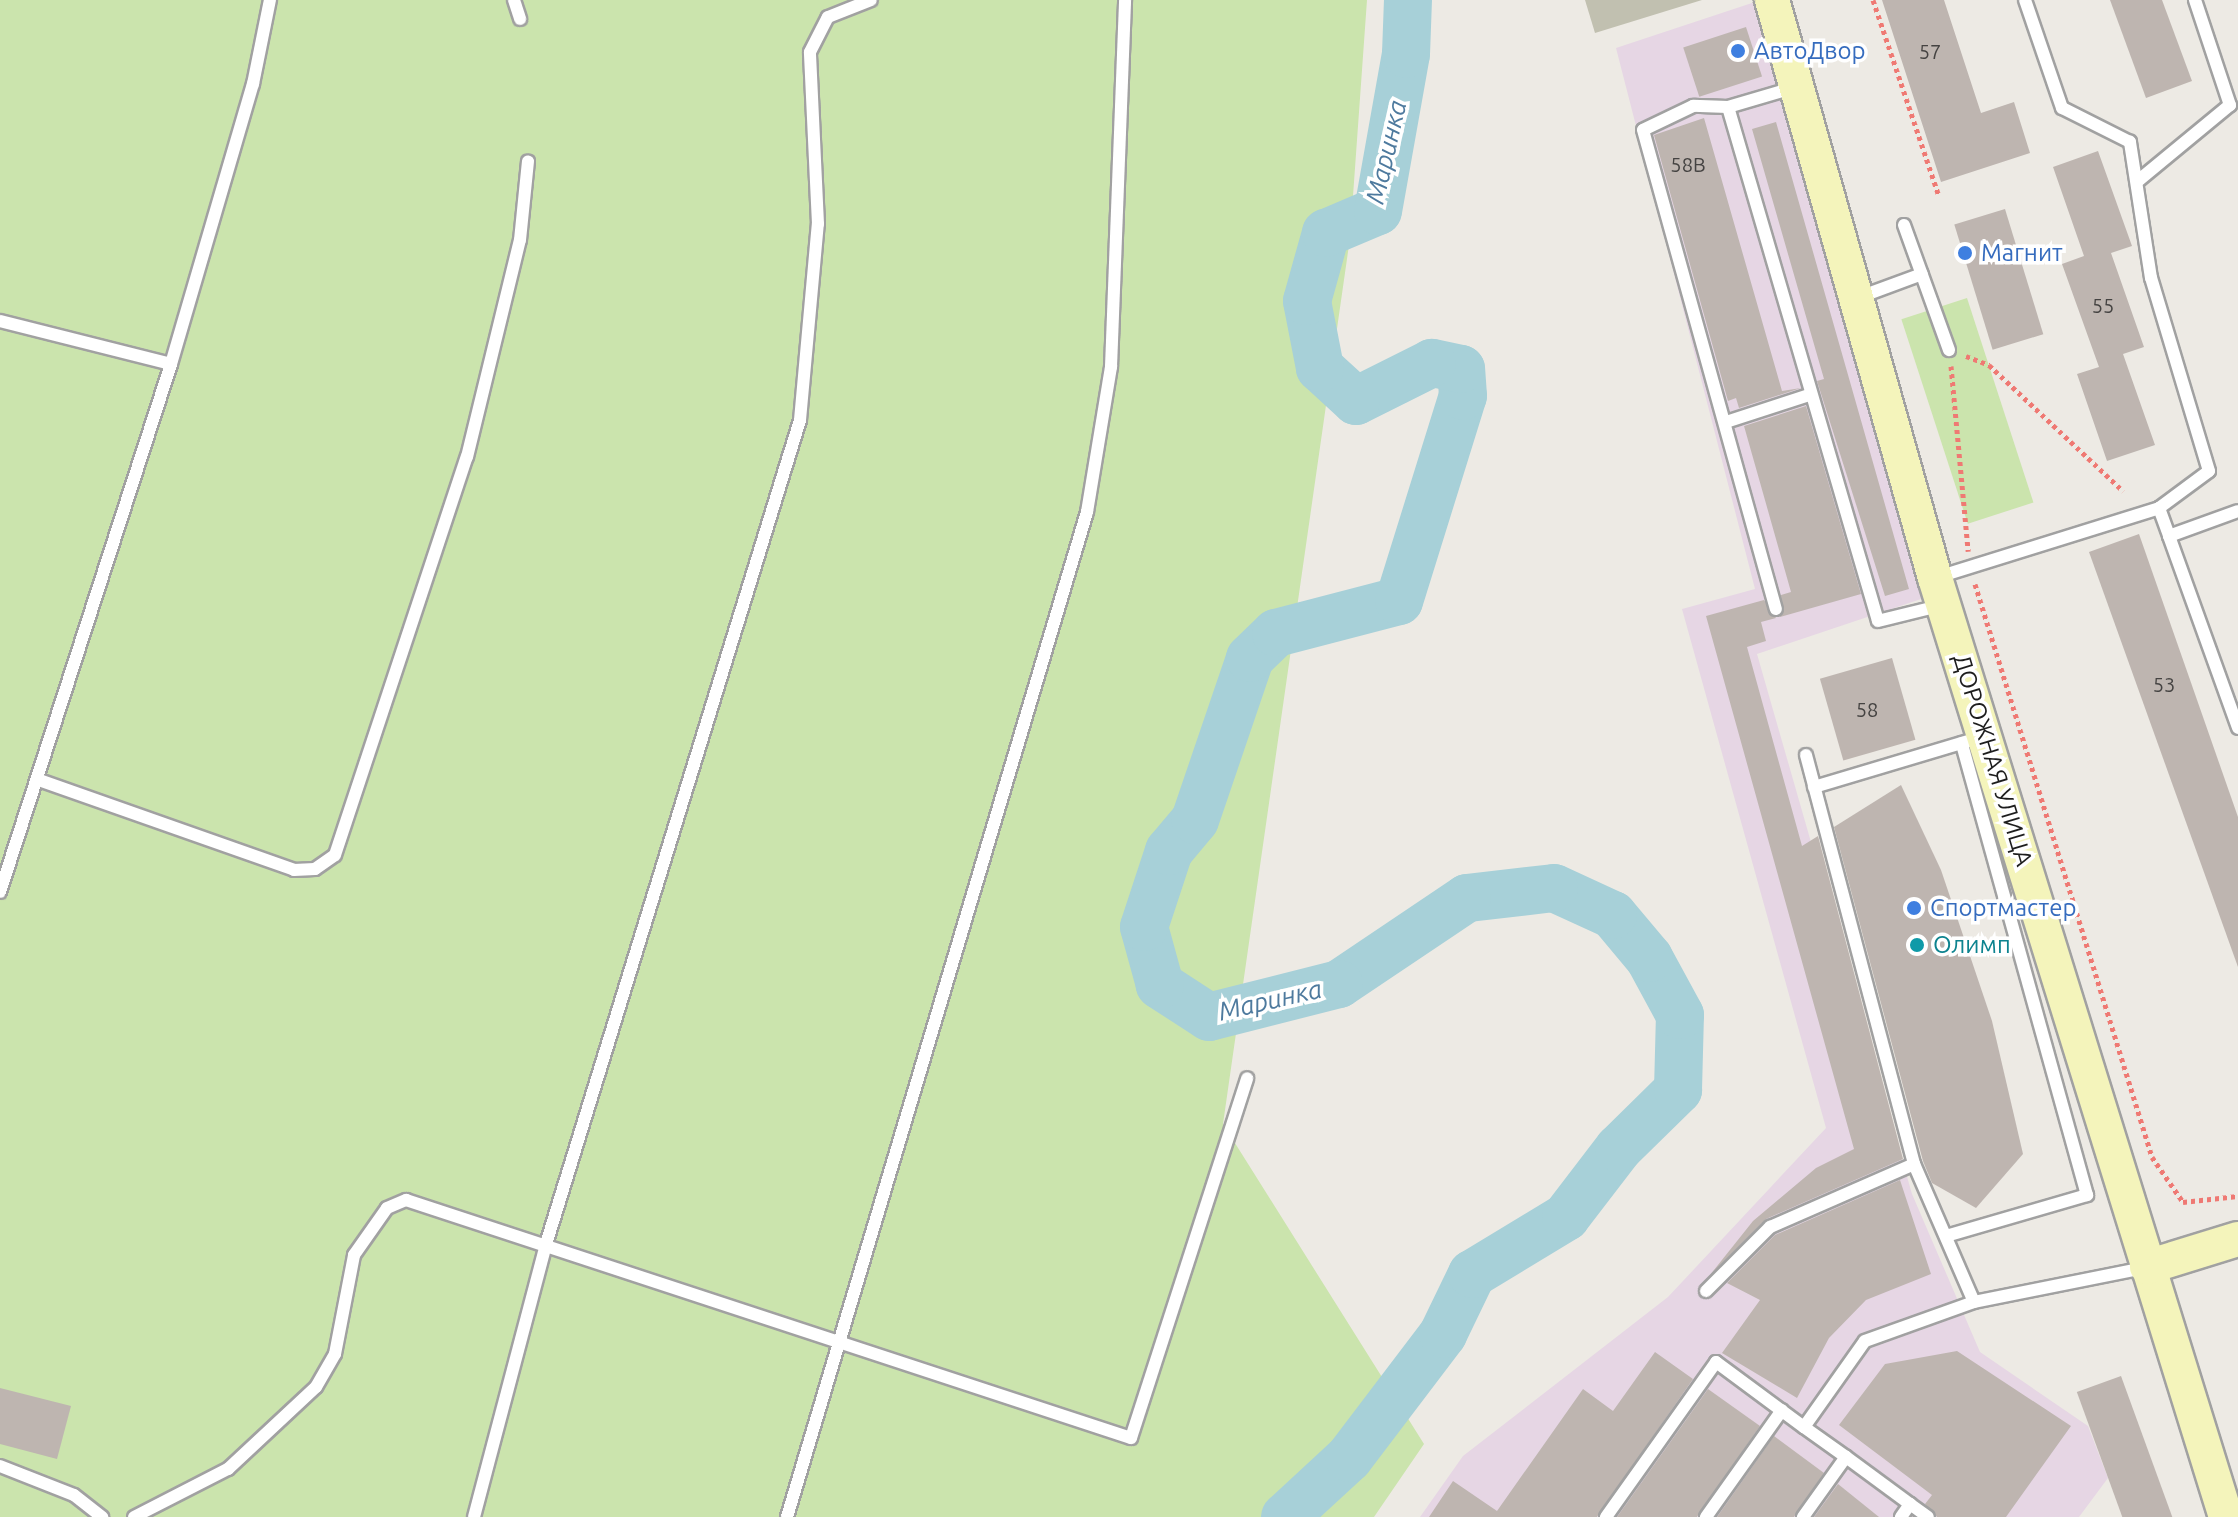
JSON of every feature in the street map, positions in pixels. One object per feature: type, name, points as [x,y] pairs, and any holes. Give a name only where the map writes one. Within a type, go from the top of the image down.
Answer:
[{"type":"main road","name":"ДОРОЖНАЯ УЛИЦА","points":[[1772,0],[1941,591],[1974,740],[2226,1517]]},
{"type":"main road","points":[[2147,1267],[2238,1239]]},
{"type":"lane","points":[[0,892],[39,780],[171,364],[253,84],[270,0]]},
{"type":"lane","points":[[514,0],[520,19]]},
{"type":"lane","points":[[474,1517],[547,1241],[800,420],[818,224],[810,52],[828,17],[871,0]]},
{"type":"lane","points":[[787,1517],[1087,512],[1111,367],[1125,0]]},
{"type":"lane","points":[[1728,107],[1809,395],[1878,621],[1941,591],[1969,564],[2159,508],[2209,471],[2151,278],[2139,180],[2130,142],[2062,108],[2025,0]]},
{"type":"lane","points":[[2139,180],[2234,106],[2195,0]]},
{"type":"lane","points":[[1776,609],[1643,130],[1693,106],[1728,107],[1799,86]]},
{"type":"lane","points":[[39,780],[294,870],[315,869],[335,855],[467,457],[520,240],[528,161]]},
{"type":"lane","points":[[1904,225],[1949,350]]},
{"type":"lane","points":[[1857,298],[1922,274]]},
{"type":"lane","points":[[0,321],[171,364]]},
{"type":"lane","points":[[1726,422],[1809,395]]},
{"type":"lane","points":[[2159,508],[2238,728]]},
{"type":"lane","points":[[2169,536],[2238,511]]},
{"type":"lane","points":[[1814,787],[1974,740],[2087,1195],[1946,1236]]},
{"type":"lane","points":[[1806,755],[1914,1164],[1974,1302]]},
{"type":"lane","points":[[134,1517],[228,1469],[316,1387],[335,1354],[354,1255],[387,1208],[406,1200],[547,1241],[1131,1438],[1247,1078]]},
{"type":"lane","points":[[1706,1291],[1770,1227],[1914,1164]]},
{"type":"lane","points":[[1804,1427],[1865,1341],[1974,1302],[2147,1267]]},
{"type":"lane","points":[[1606,1517],[1716,1362],[1928,1517]]},
{"type":"lane","points":[[1706,1517],[1782,1410]]},
{"type":"lane","points":[[1803,1517],[1846,1457]]},
{"type":"lane","points":[[0,1466],[74,1495],[102,1517]]},
{"type":"lane","points":[[1901,1517],[1910,1504]]},
{"type":"path","points":[[1873,0],[1939,196]]},
{"type":"path","points":[[2123,491],[1989,365],[1949,350],[1969,564],[2081,909],[2152,1157],[2183,1202],[2238,1196]]},
{"type":"shaded area","points":[[1585,0],[1702,0],[1595,33]]},
{"type":"shaded area","points":[[1758,1],[1927,597],[1757,654],[1912,1194],[1980,1352],[2088,1426],[2108,1478],[2079,1517],[1420,1517],[1463,1456],[1668,1297],[1826,1128],[1682,609],[1755,589],[1616,48]]},
{"type":"green space","points":[[0,0],[1367,0],[1350,238],[1223,1124],[1424,1444],[1374,1517],[0,1517]]},
{"type":"green space","points":[[1967,298],[2033,502],[1968,524],[1901,319]]},
{"type":"building","points":[[1882,0],[1944,0],[1981,113],[2014,102],[2030,153],[1941,182]]},
{"type":"building","points":[[2110,0],[2162,0],[2192,81],[2146,98]]},
{"type":"building","points":[[1746,27],[1762,76],[1699,97],[1683,47]]},
{"type":"building","points":[[1704,118],[1782,391],[1801,388],[1739,408],[1736,398],[1728,401],[1654,135]]},
{"type":"building","points":[[1776,122],[1909,589],[1885,596],[1817,381],[1824,379],[1752,129]]},
{"type":"building","points":[[2098,151],[2132,246],[2111,253],[2144,347],[2123,354],[2155,445],[2107,461],[2077,374],[2099,367],[2062,264],[2084,256],[2053,167]]},
{"type":"building","points":[[2005,209],[2043,334],[1993,350],[1954,224]]},
{"type":"building","points":[[1806,406],[1861,594],[1780,617],[1781,595],[1791,592],[1744,426]]},
{"type":"building","points":[[2139,534],[2238,817],[2238,967],[2089,552]]},
{"type":"building","points":[[1764,600],[1776,618],[1761,622],[1766,641],[1747,647],[1802,846],[1818,836],[1903,1159],[1766,1219],[1710,1275],[1753,1221],[1816,1168],[1854,1149],[1706,616]]},
{"type":"building","points":[[1892,658],[1915,740],[1843,760],[1820,679]]},
{"type":"building","name":"Олимп","points":[[1901,785],[1941,870],[1992,1021],[2023,1154],[1976,1208],[1932,1183],[1923,1161],[1834,827]]},
{"type":"building","points":[[1900,1180],[1931,1274],[1866,1300],[1829,1338],[1797,1398],[1722,1353],[1760,1300],[1727,1283],[1775,1235]]},
{"type":"building","points":[[1957,1351],[2071,1426],[2006,1517],[1937,1517],[1925,1504],[1932,1495],[1839,1425],[1885,1364]]},
{"type":"building","points":[[1655,1352],[1693,1379],[1597,1517],[1429,1517],[1453,1481],[1497,1511],[1583,1389],[1613,1411]]},
{"type":"building","points":[[2121,1376],[2172,1517],[2122,1517],[2077,1392]]},
{"type":"building","points":[[0,1388],[71,1406],[57,1459],[0,1444]]},
{"type":"building","points":[[1708,1389],[1760,1426],[1697,1517],[1617,1517]]},
{"type":"building","points":[[1774,1436],[1824,1473],[1794,1517],[1717,1517]]},
{"type":"building","points":[[1838,1484],[1879,1517],[1814,1517]]},
{"type":"waterway","name":"Маринка","points":[[1285,1517],[1349,1458],[1443,1334],[1472,1274],[1566,1217],[1619,1148],[1678,1090],[1680,1015],[1649,958],[1613,915],[1554,888],[1467,898],[1339,984],[1209,1017],[1160,985],[1144,927],[1169,851],[1195,820],[1250,658],[1276,633],[1399,601],[1463,396],[1461,369],[1432,363],[1356,401],[1320,368],[1307,301],[1326,233],[1378,211],[1406,54],[1408,0]]},
{"type":"place","name":"АвтоДвор","points":[[1738,51]]},
{"type":"place","name":"Магнит","points":[[1965,253]]},
{"type":"place","name":"Спортмастер","points":[[1914,908]]},
{"type":"place","name":"Олимп","points":[[1917,945]]}]
